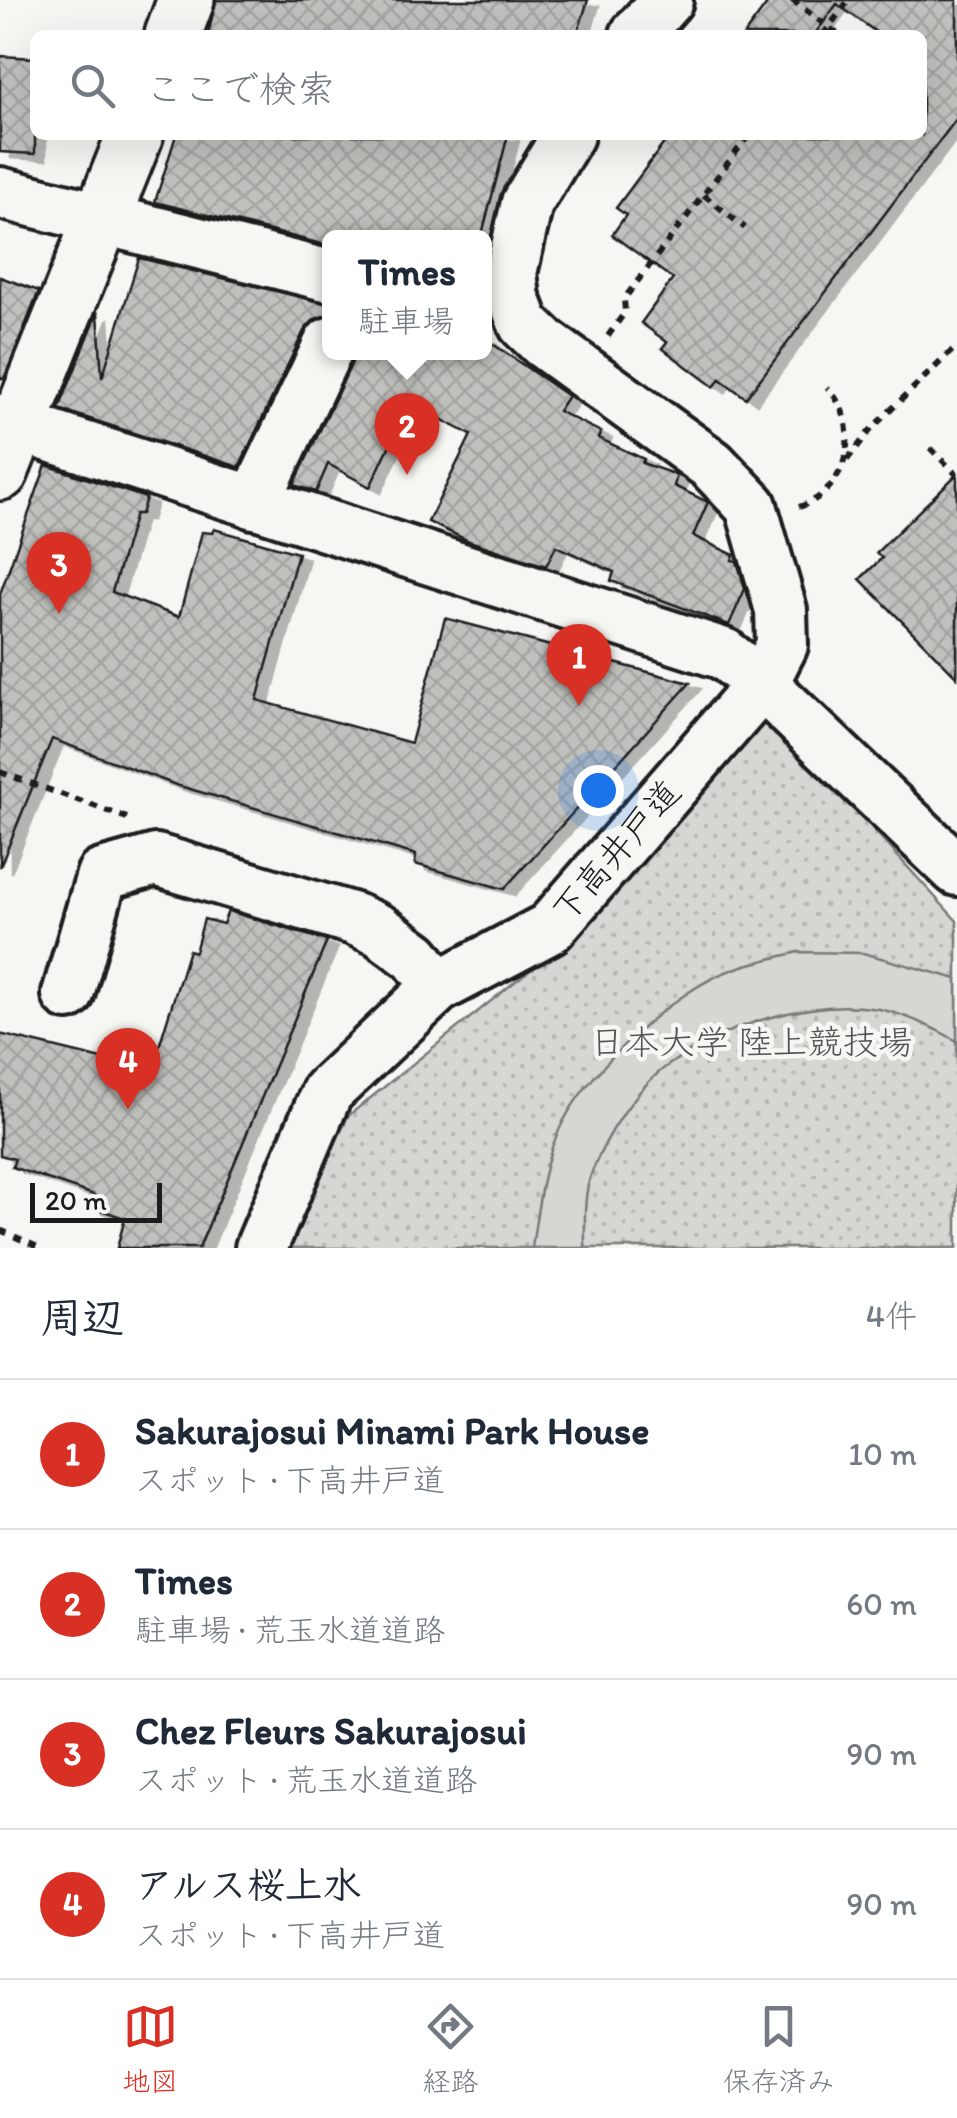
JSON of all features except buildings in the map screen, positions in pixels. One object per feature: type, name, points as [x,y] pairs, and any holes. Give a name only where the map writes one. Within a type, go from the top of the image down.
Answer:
[{"type":"main road","points":[[175,30],[186,0]]},
{"type":"main road","points":[[5,439],[103,220],[133,140]]},
{"type":"street","points":[[640,30],[667,0]]},
{"type":"street","points":[[504,319],[527,202],[565,140]]},
{"type":"street","points":[[0,192],[322,274]]},
{"type":"street","name":"下高井戸道","points":[[261,1248],[327,1092],[438,987],[550,928],[762,684],[782,645],[780,610],[751,506],[712,465],[504,319]]},
{"type":"street","points":[[254,502],[322,360]]},
{"type":"street","points":[[5,439],[254,502],[724,654],[762,684],[957,870]]},
{"type":"street","points":[[68,994],[102,875],[156,860],[247,885],[380,930],[416,957],[438,987]]},
{"type":"path","points":[[792,0],[833,30]]},
{"type":"path","points":[[827,30],[849,0]]},
{"type":"path","points":[[624,299],[744,140]]},
{"type":"path","points":[[704,195],[745,228]]},
{"type":"path","points":[[796,508],[823,494],[873,427],[957,346]]},
{"type":"path","points":[[828,387],[844,413],[848,441],[844,467]]},
{"type":"path","points":[[930,448],[957,475]]},
{"type":"path","points":[[0,1230],[40,1248]]},
{"type":"green space","name":"日本大学 陸上競技場","points":[[766,712],[957,921],[957,1248],[286,1248],[348,1116],[573,935]]},
{"type":"green space","points":[[798,952],[863,953],[957,979],[957,1041],[899,1014],[852,1006],[796,1011],[714,1039],[655,1075],[614,1128],[589,1181],[585,1248],[532,1248],[542,1184],[556,1136],[576,1101],[613,1056],[660,1013],[709,980],[739,967]]},
{"type":"place","name":"Times","points":[[407,475]]},
{"type":"place","name":"Chez Fleurs Sakurajosui","points":[[59,614]]},
{"type":"place","name":"Sakurajosui Minami Park House","points":[[579,706]]},
{"type":"place","name":"アルス桜上水","points":[[128,1110]]}]
